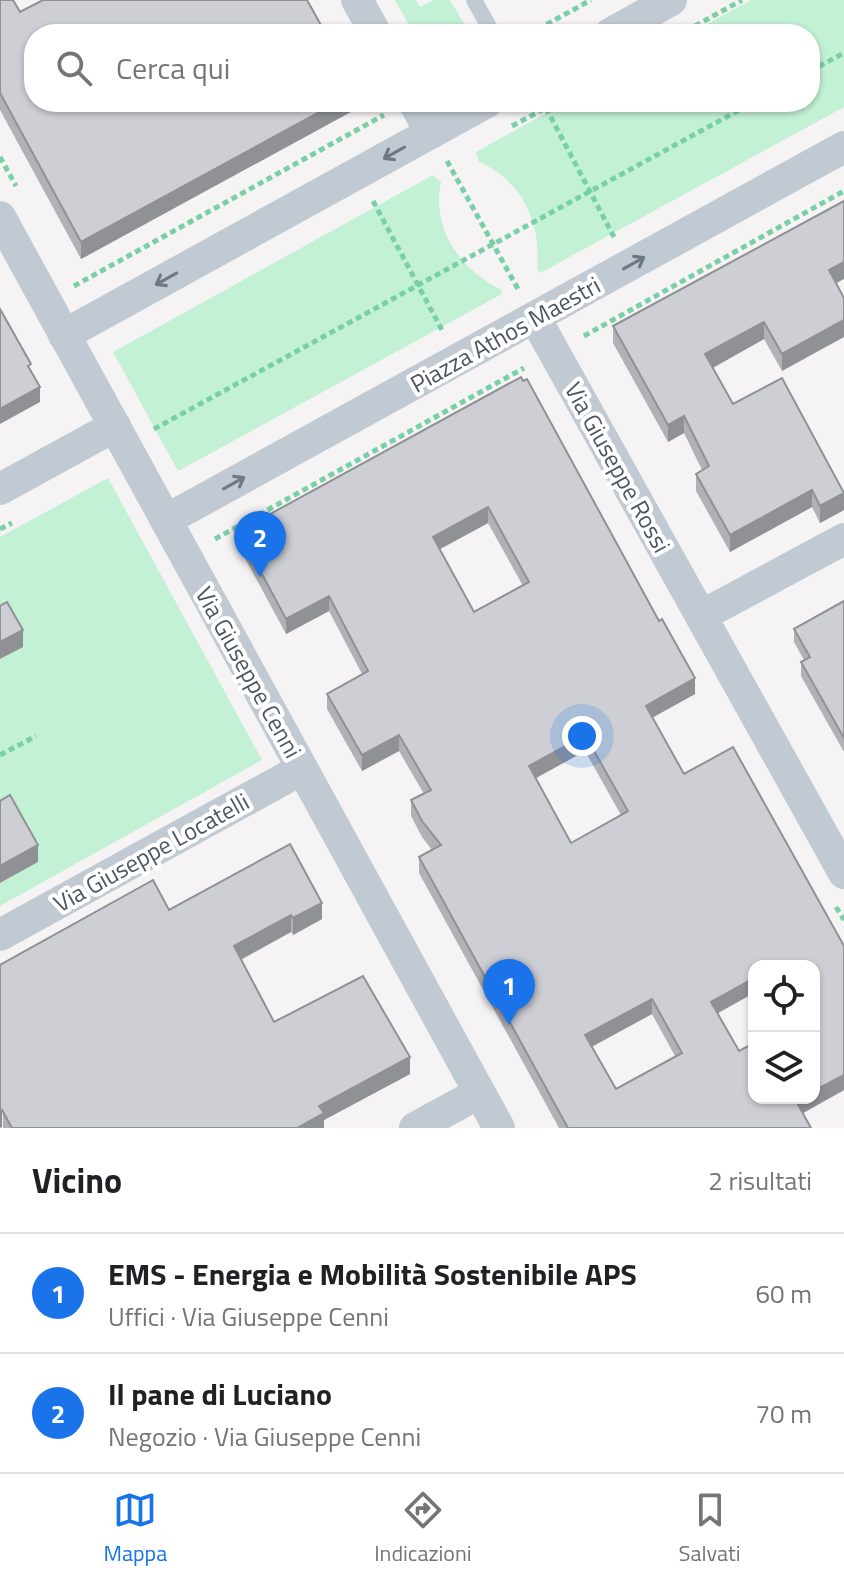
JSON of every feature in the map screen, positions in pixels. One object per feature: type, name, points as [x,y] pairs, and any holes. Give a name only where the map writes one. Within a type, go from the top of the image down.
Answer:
[{"type":"street","points":[[357,0],[370,24]]},
{"type":"street","points":[[628,24],[671,0]]},
{"type":"street","points":[[419,112],[431,133]]},
{"type":"street","points":[[64,335],[469,112]]},
{"type":"street","name":"Piazza Athos Maestri","points":[[166,520],[844,147]]},
{"type":"street","name":"Via Giuseppe Cenni","points":[[0,217],[64,335],[130,422],[166,520],[499,1128]]},
{"type":"street","name":"Via Giuseppe Rossi","points":[[535,318],[844,872]]},
{"type":"street","points":[[0,489],[130,422]]},
{"type":"street","points":[[701,616],[844,539]]},
{"type":"street","name":"Via Giuseppe Locatelli","points":[[0,935],[302,769]]},
{"type":"street","points":[[415,1128],[479,1093]]},
{"type":"lane","points":[[474,0],[487,24]]},
{"type":"path","points":[[547,24],[591,0]]},
{"type":"path","points":[[698,24],[742,0]]},
{"type":"path","points":[[820,66],[844,53]]},
{"type":"path","points":[[71,287],[386,112]]},
{"type":"path","points":[[503,131],[539,112]]},
{"type":"path","points":[[548,112],[614,238]]},
{"type":"path","points":[[130,422],[152,431],[736,112]]},
{"type":"path","points":[[431,133],[535,318]]},
{"type":"path","points":[[435,169],[461,154]]},
{"type":"path","points":[[357,173],[476,394]]},
{"type":"path","points":[[591,349],[584,335],[844,191]]},
{"type":"path","points":[[373,203],[386,196]]},
{"type":"path","points":[[212,541],[534,362]]},
{"type":"path","points":[[0,755],[36,736]]},
{"type":"path","points":[[836,906],[844,920]]},
{"type":"green space","points":[[395,0],[416,0],[420,7],[434,0],[450,0],[464,24],[408,24]]},
{"type":"green space","points":[[751,0],[844,0],[844,107],[540,273],[537,269],[536,236],[526,205],[507,180],[479,162],[476,152],[548,112],[820,112],[820,24],[707,24]]},
{"type":"green space","points":[[433,175],[441,182],[440,216],[452,246],[472,270],[500,289],[502,294],[178,471],[113,352]]},
{"type":"green space","points":[[108,478],[262,760],[0,906],[0,883],[38,862],[0,818],[0,659],[22,647],[0,623],[0,537]]},
{"type":"building","points":[[0,0],[13,0],[20,12],[43,0],[307,0],[320,24],[24,24],[24,112],[320,112],[81,242],[0,93]]},
{"type":"building","points":[[844,201],[844,262],[829,270],[844,298],[844,320],[782,354],[764,322],[705,354],[733,404],[782,378],[844,493],[820,506],[812,490],[730,535],[696,474],[709,466],[684,416],[668,425],[613,326]]},
{"type":"building","points":[[0,309],[31,364],[28,366],[40,387],[0,409]]},
{"type":"building","points":[[521,377],[523,381],[527,379],[659,621],[662,619],[695,678],[646,706],[684,774],[733,747],[844,946],[844,1075],[820,1088],[820,960],[748,960],[748,981],[711,1002],[739,1051],[748,1046],[748,1104],[798,1104],[811,1128],[568,1128],[419,857],[441,845],[422,821],[411,800],[431,790],[399,735],[362,755],[327,694],[368,671],[329,596],[286,619],[239,531]],"holes":[[[488,507],[529,582],[474,612],[433,537]],[[585,735],[628,811],[571,843],[529,766]],[[652,999],[682,1053],[616,1089],[585,1035]]]},
{"type":"building","points":[[844,601],[844,738],[801,662],[810,657],[794,629]]},
{"type":"building","points":[[7,602],[23,630],[0,642],[0,606]]},
{"type":"building","points":[[10,795],[38,845],[0,866],[0,801]]},
{"type":"building","points":[[290,844],[322,903],[293,918],[291,915],[234,946],[274,1022],[363,976],[410,1057],[319,1106],[324,1113],[297,1128],[12,1128],[2,1110],[0,1112],[0,965],[153,880],[169,910]]},
{"type":"place","name":"Il pane di Luciano","points":[[260,577]]},
{"type":"place","name":"EMS - Energia e Mobilità Sostenibile APS","points":[[509,1025]]}]
